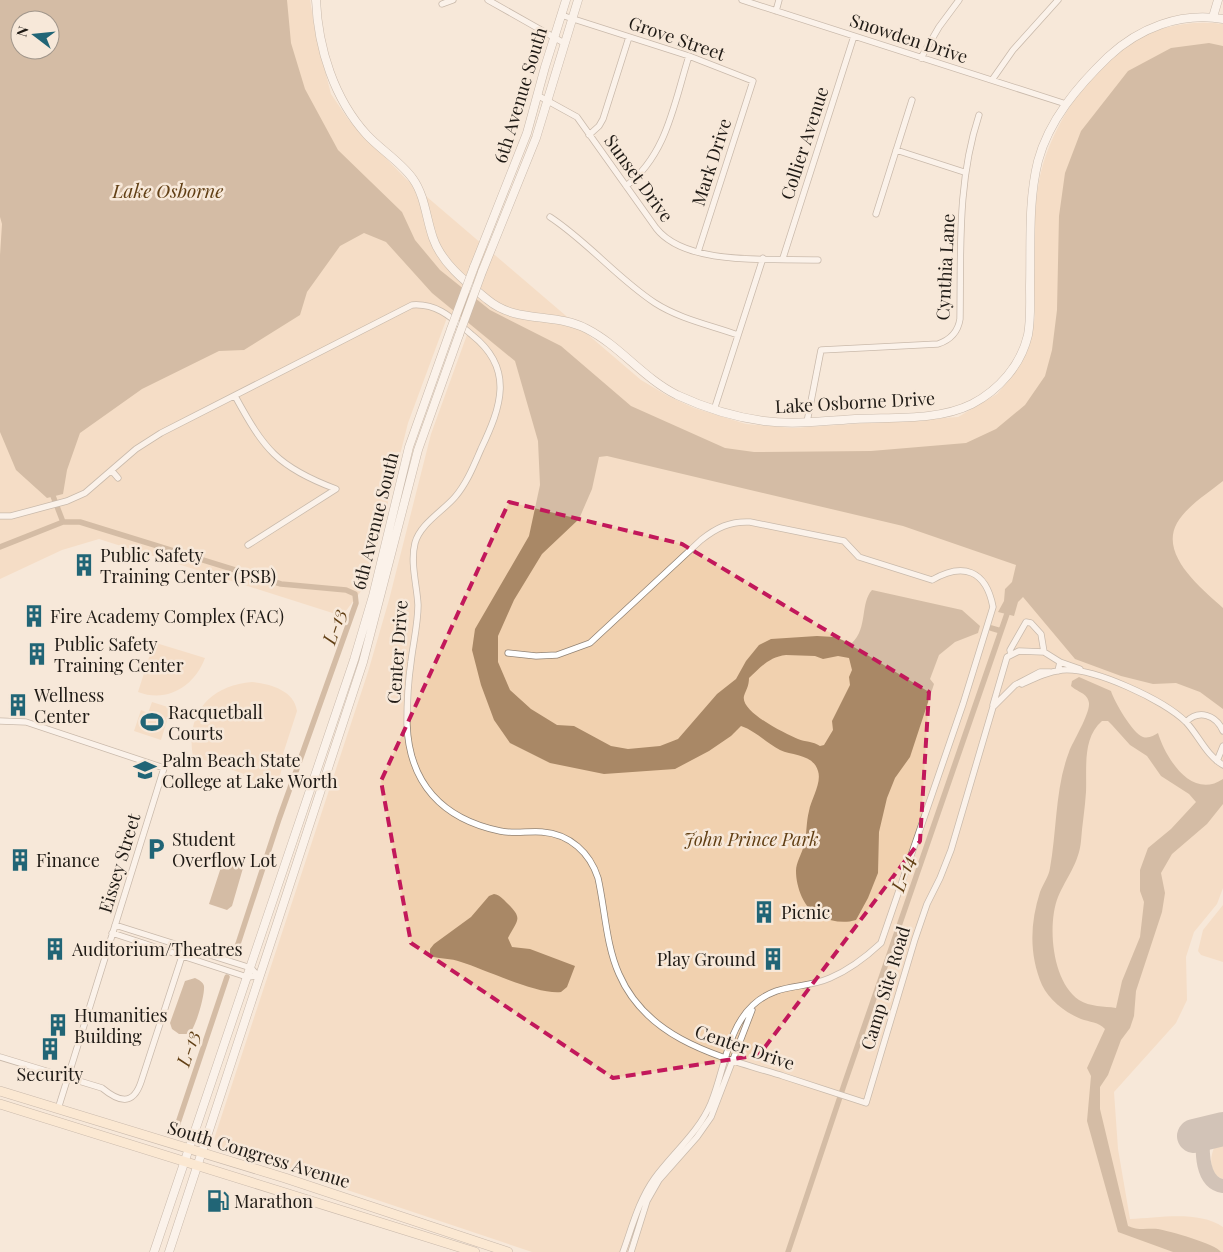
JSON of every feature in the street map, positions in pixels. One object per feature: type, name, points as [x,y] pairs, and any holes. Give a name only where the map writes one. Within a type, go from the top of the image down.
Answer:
[{"type":"main road","name":"South Congress Avenue","points":[[0,1091],[285,1178],[508,1252]]},
{"type":"main road","name":"South Congress Avenue","points":[[0,1104],[444,1242],[463,1250],[475,1252]]},
{"type":"main road","points":[[444,1242],[459,1242],[467,1238]]},
{"type":"main road","points":[[463,1250],[471,1245],[488,1246]]},
{"type":"street","name":"Lake Osborne Drive","points":[[316,0],[320,36],[335,84],[366,133],[416,183],[422,196],[434,241],[445,261],[491,302],[508,312],[530,318],[574,323],[590,330],[660,385],[714,410],[762,421],[807,422],[917,416],[960,409],[989,394],[1007,376],[1017,362],[1028,336],[1032,200],[1038,164],[1048,135],[1066,104],[1102,62],[1126,42],[1150,28],[1171,21],[1213,17],[1223,19]]},
{"type":"street","points":[[442,4],[453,0]]},
{"type":"street","points":[[488,0],[564,43]]},
{"type":"street","name":"6th Avenue South","points":[[154,1252],[354,660],[373,596],[409,447],[496,207],[515,168],[566,0]]},
{"type":"street","name":"6th Avenue South","points":[[169,1252],[258,976],[363,662],[418,450],[458,335],[504,213],[529,160],[578,0]]},
{"type":"street","name":"Snowden Drive","points":[[742,0],[1066,104]]},
{"type":"street","points":[[776,11],[779,0]]},
{"type":"street","points":[[921,58],[939,27],[959,0]]},
{"type":"street","points":[[992,80],[1013,50],[1058,0]]},
{"type":"street","points":[[1213,17],[1218,0]]},
{"type":"street","name":"Grove Street","points":[[561,16],[689,56],[753,81]]},
{"type":"street","name":"Collier Avenue","points":[[783,258],[854,36]]},
{"type":"street","points":[[589,135],[599,126],[603,119],[629,37]]},
{"type":"street","points":[[626,186],[644,171],[659,149],[689,56]]},
{"type":"street","name":"Mark Drive","points":[[698,252],[753,81]]},
{"type":"street","name":"Sunset Drive","points":[[538,95],[577,118],[665,238],[698,252],[716,256],[818,260]]},
{"type":"street","points":[[876,214],[912,100]]},
{"type":"street","name":"Cynthia Lane","points":[[807,422],[821,350],[938,344],[948,340],[955,332],[960,319],[964,172],[979,115]]},
{"type":"street","points":[[896,150],[964,172]]},
{"type":"street","points":[[550,217],[655,302],[687,318],[738,335]]},
{"type":"street","points":[[714,410],[763,258]]},
{"type":"street","name":"Center Drive","points":[[0,516],[11,516],[67,501],[85,493],[136,449],[161,433],[412,305],[426,304],[437,308],[486,347],[496,364],[500,382],[500,402],[494,423],[469,475],[456,496],[422,530],[415,542],[414,563],[418,606],[410,666],[407,725],[415,772],[425,789],[435,798],[470,820],[502,832],[543,832],[557,835],[576,844],[594,866],[618,973],[631,996],[654,1021],[685,1043],[729,1060],[866,1103]]},
{"type":"street","points":[[235,396],[256,434],[269,451],[285,465],[336,488],[248,544]]},
{"type":"street","points":[[112,471],[118,478]]},
{"type":"street","points":[[508,654],[557,655],[590,643],[701,540],[718,528],[734,522],[760,524],[844,541],[860,557],[921,578],[932,580],[946,572],[961,569],[975,574],[987,584],[993,606],[963,704],[880,943],[871,953],[830,978],[786,986],[768,994],[753,1005],[738,1024],[729,1060],[710,1105],[697,1128],[659,1180],[647,1202],[631,1252]]},
{"type":"street","points":[[1011,654],[1010,650],[1022,627],[1028,622],[1034,625],[1041,634],[1044,652]]},
{"type":"street","points":[[993,707],[1005,662],[1011,654],[1018,651],[1044,652],[1060,662],[1088,674]]},
{"type":"street","points":[[1058,671],[1060,662]]},
{"type":"street","name":"Camp Site Road","points":[[866,1103],[915,939],[927,904],[951,850],[993,707],[1008,691],[1032,675],[1045,671],[1088,674],[1161,702],[1186,722],[1216,761],[1223,765]]},
{"type":"street","points":[[1001,678],[1001,688],[1008,691]]},
{"type":"street","points":[[1186,722],[1195,716],[1210,715],[1219,723],[1223,731]]},
{"type":"street","name":"Eissey Street","points":[[0,721],[26,722],[164,768],[58,1110]]},
{"type":"street","points":[[1216,761],[1223,746]]},
{"type":"street","points":[[115,925],[251,968],[258,976]]},
{"type":"street","points":[[112,933],[248,977],[258,976]]},
{"type":"street","points":[[0,1057],[102,1088],[119,1099],[126,1100],[136,1093],[185,947]]},
{"type":"street","points":[[623,1252],[645,1194],[653,1180],[679,1153]]},
{"type":"highlighted area","points":[[509,502],[682,544],[929,692],[920,841],[759,1055],[613,1078],[411,943],[381,781]]},
{"type":"green space","name":"John Prince Park","points":[[0,0],[310,0],[316,36],[331,94],[348,119],[406,179],[641,380],[668,396],[694,408],[746,424],[793,428],[958,417],[997,394],[1010,379],[1032,330],[1035,317],[1034,243],[1038,188],[1046,154],[1064,117],[1087,82],[1101,66],[1131,42],[1164,28],[1199,23],[1223,24],[1223,888],[1217,904],[1194,932],[1186,957],[1187,1000],[1176,1023],[1114,1092],[1118,1149],[1130,1219],[1178,1216],[1202,1218],[1223,1227],[1223,1252],[532,1252],[222,1148],[214,1139],[368,672],[389,600],[431,434],[468,332],[448,315],[408,423],[368,582],[342,616],[99,539],[62,550],[0,579]]},
{"type":"green space","points":[[156,643],[205,658],[194,677],[187,684],[169,694],[149,695],[138,692],[153,645]]},
{"type":"green space","points":[[252,682],[280,689],[291,698],[297,711],[283,754],[285,755],[280,774],[277,782],[270,789],[243,776],[244,774],[193,756],[193,727],[197,714],[204,704],[213,695],[224,689],[237,684]]},
{"type":"green space","name":"Racquetball Courts","points":[[152,702],[171,708],[161,740],[134,731],[141,710],[148,713]]},
{"type":"green space","points":[[1223,905],[1223,962],[1201,955],[1198,951],[1203,930]]},
{"type":"green space","points":[[1223,1141],[1223,1179],[1215,1174],[1211,1160],[1215,1146]]},
{"type":"water","name":"Lake Osborne","points":[[0,0],[287,0],[291,43],[305,89],[338,150],[402,212],[415,240],[440,270],[490,310],[561,346],[631,406],[725,448],[754,452],[871,451],[966,443],[996,429],[1025,405],[1045,376],[1052,350],[1057,310],[1059,216],[1065,173],[1081,131],[1128,71],[1171,48],[1209,43],[1223,46],[1223,481],[1186,511],[1177,523],[1173,535],[1178,559],[1185,570],[1223,608],[1223,709],[1200,692],[1176,683],[1153,684],[1121,676],[1075,659],[1023,597],[1018,602],[1014,616],[998,612],[1004,601],[1005,589],[1012,582],[1016,565],[903,526],[607,456],[599,457],[592,489],[579,519],[542,554],[514,600],[498,636],[498,662],[510,690],[531,709],[557,725],[574,726],[611,746],[628,749],[660,746],[678,739],[717,694],[736,679],[746,661],[759,645],[771,639],[817,636],[834,637],[852,643],[860,630],[868,595],[872,590],[962,610],[980,626],[978,633],[955,642],[939,655],[930,679],[934,684],[910,757],[895,778],[887,798],[879,832],[878,873],[868,898],[856,920],[846,922],[819,916],[805,903],[796,877],[796,868],[805,841],[810,806],[819,781],[818,771],[812,761],[780,750],[741,726],[731,736],[709,751],[675,769],[604,774],[550,763],[510,743],[494,720],[481,685],[472,650],[475,629],[529,536],[540,485],[538,441],[515,361],[432,293],[386,242],[364,233],[340,246],[307,292],[300,315],[244,350],[219,351],[142,389],[80,433],[67,470],[63,494],[47,498],[16,470],[0,432],[0,255],[2,224],[0,217]],"holes":[[[786,655],[815,656],[823,659],[838,656],[849,658],[852,670],[849,677],[850,685],[832,721],[833,730],[824,745],[820,746],[801,740],[765,722],[749,709],[744,696],[749,678],[770,660]]]},
{"type":"water","points":[[1079,677],[1111,691],[1134,730],[1143,737],[1158,733],[1174,765],[1191,781],[1201,784],[1212,784],[1223,779],[1223,804],[1207,824],[1172,854],[1161,873],[1165,893],[1162,912],[1136,991],[1134,1016],[1130,1028],[1121,1040],[1108,1075],[1100,1087],[1100,1109],[1128,1226],[1172,1232],[1211,1245],[1221,1252],[1173,1252],[1118,1232],[1087,1121],[1091,1076],[1087,1068],[1105,1029],[1064,1010],[1045,991],[1038,974],[1032,939],[1034,915],[1040,892],[1049,871],[1064,766],[1089,708],[1087,697],[1071,686],[1072,681]],"holes":[[[1102,721],[1108,721],[1130,745],[1147,756],[1161,776],[1189,794],[1196,802],[1171,829],[1148,848],[1140,870],[1140,891],[1144,902],[1140,937],[1122,981],[1116,1008],[1088,1004],[1079,1000],[1070,992],[1058,967],[1053,937],[1053,922],[1058,897],[1080,849],[1086,798],[1088,745],[1096,728]]]},
{"type":"water","points":[[223,861],[237,863],[243,868],[232,906],[227,910],[209,904]]},
{"type":"water","points":[[494,894],[503,899],[516,913],[517,920],[508,938],[512,947],[530,949],[575,966],[567,987],[561,992],[539,990],[471,965],[430,956],[430,949],[434,944],[471,917],[489,896]]},
{"type":"water","points":[[195,978],[202,982],[204,986],[200,1011],[189,1034],[179,1034],[172,1029],[170,1023],[185,981]]},
{"type":"waterway","points":[[53,496],[63,522]]},
{"type":"waterway","name":"L-13","points":[[0,547],[63,522],[80,522],[281,584],[346,590],[355,594],[356,603],[279,819],[235,953]]},
{"type":"waterway","name":"L-14","points":[[788,1252],[1009,608]]},
{"type":"waterway","points":[[991,628],[1001,631]]},
{"type":"waterway","name":"L-13","points":[[176,1129],[227,977]]},
{"type":"taxiway","points":[[1203,1134],[1203,1157],[1207,1173],[1216,1184],[1223,1186]]},
{"type":"runway","points":[[1194,1136],[1223,1129]]},
{"type":"place","name":"Public Safety Training Center (PSB)","points":[[84,565]]},
{"type":"place","name":"Fire Academy Complex (FAC)","points":[[34,616]]},
{"type":"place","name":"Public Safety Training Center","points":[[37,654]]},
{"type":"place","name":"Wellness Center","points":[[18,705]]},
{"type":"place","name":"Racquetball Courts","points":[[152,722]]},
{"type":"place","name":"Palm Beach State College at Lake Worth","points":[[145,770]]},
{"type":"place","name":"Student Overflow Lot","points":[[156,849]]},
{"type":"place","name":"Finance","points":[[20,860]]},
{"type":"place","name":"Picnic","points":[[764,912]]},
{"type":"place","name":"Auditorium/Theatres","points":[[55,949]]},
{"type":"place","name":"Play Ground","points":[[773,959]]},
{"type":"place","name":"Humanities Building","points":[[58,1025]]},
{"type":"place","name":"Security","points":[[50,1049]]},
{"type":"place","name":"Marathon","points":[[218,1201]]}]
